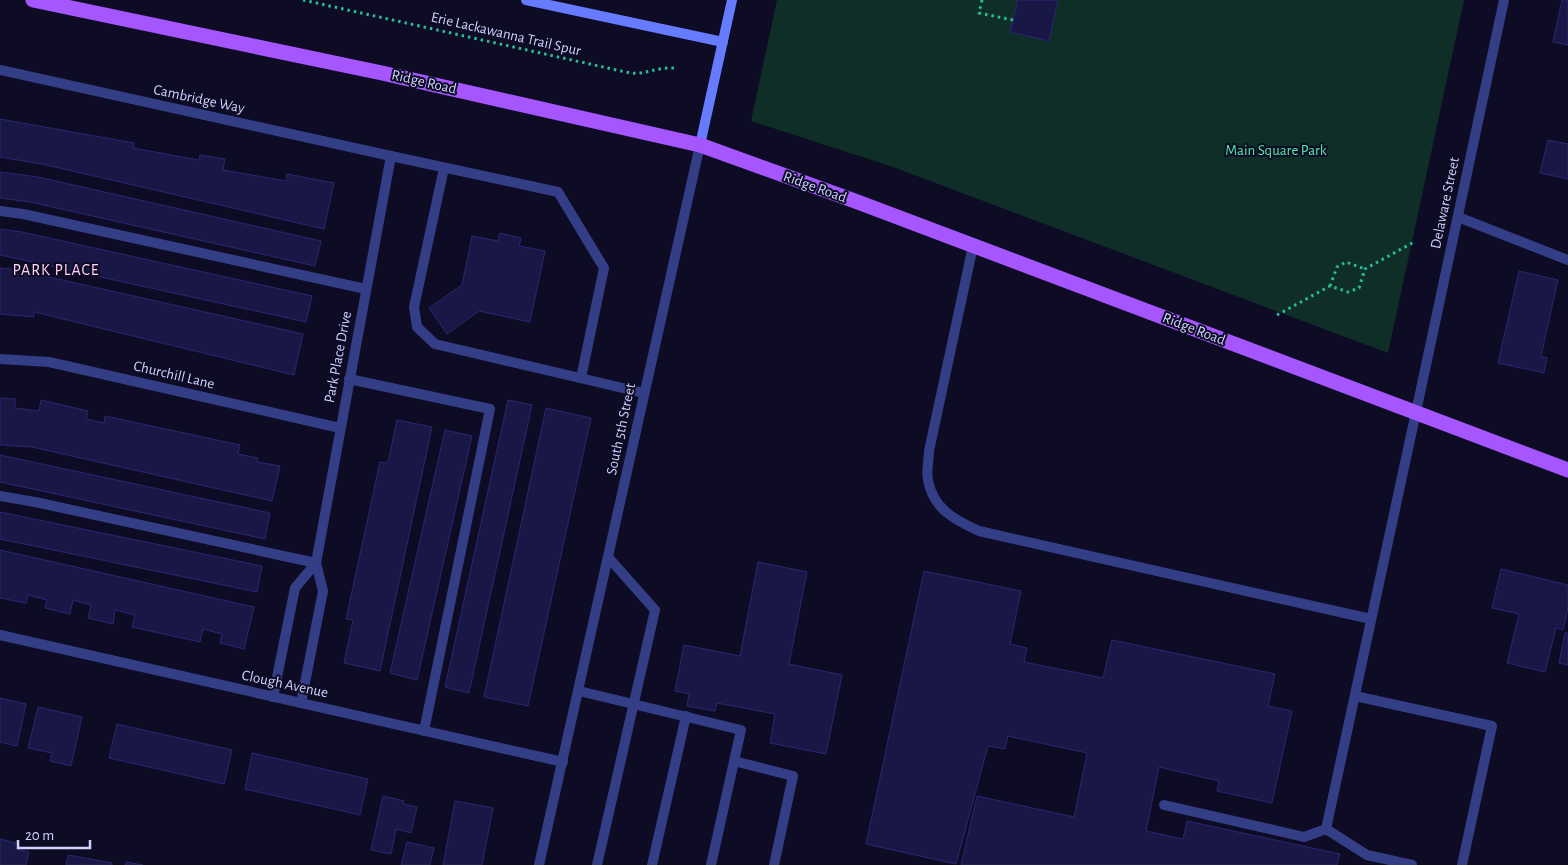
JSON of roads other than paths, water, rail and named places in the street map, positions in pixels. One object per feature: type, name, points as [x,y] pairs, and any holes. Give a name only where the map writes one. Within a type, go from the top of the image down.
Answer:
[{"type":"main road","name":"Ridge Road","points":[[34,0],[382,73],[700,145],[1568,470]]},
{"type":"street","points":[[526,0],[723,42]]},
{"type":"street","name":"South 5th Street","points":[[539,865],[732,0]]},
{"type":"street","name":"Delaware Street","points":[[1326,829],[1504,0]]},
{"type":"street","name":"Cambridge Way","points":[[0,70],[558,192],[604,268],[581,378]]},
{"type":"street","name":"Park Place Drive","points":[[300,703],[323,591],[316,563],[390,156]]},
{"type":"street","points":[[444,168],[414,307],[417,327],[435,344],[644,393]]},
{"type":"street","points":[[0,211],[32,216],[366,288]]},
{"type":"street","points":[[1458,217],[1568,260]]},
{"type":"street","points":[[973,246],[929,451],[928,479],[936,503],[954,520],[979,531],[1371,619]]},
{"type":"street","name":"Churchill Lane","points":[[0,359],[49,362],[340,428]]},
{"type":"street","points":[[349,379],[490,409],[424,731]]},
{"type":"street","points":[[0,496],[316,563]]},
{"type":"street","points":[[597,865],[655,610],[608,557]]},
{"type":"street","name":"Park Place Drive","points":[[273,697],[295,588],[316,563]]},
{"type":"street","name":"Clough Avenue","points":[[0,635],[563,762]]},
{"type":"street","points":[[579,691],[741,730],[711,865]]},
{"type":"street","points":[[1355,696],[1492,726],[1462,865]]},
{"type":"street","points":[[652,865],[686,716]]},
{"type":"street","points":[[734,761],[793,776],[774,865]]},
{"type":"street","points":[[1164,805],[1304,837],[1326,829],[1367,855],[1412,865]]},
{"type":"district","name":"PARK PLACE","points":[[56,270]]},
{"type":"park label","name":"Main Square Park","points":[[1276,150]]}]
